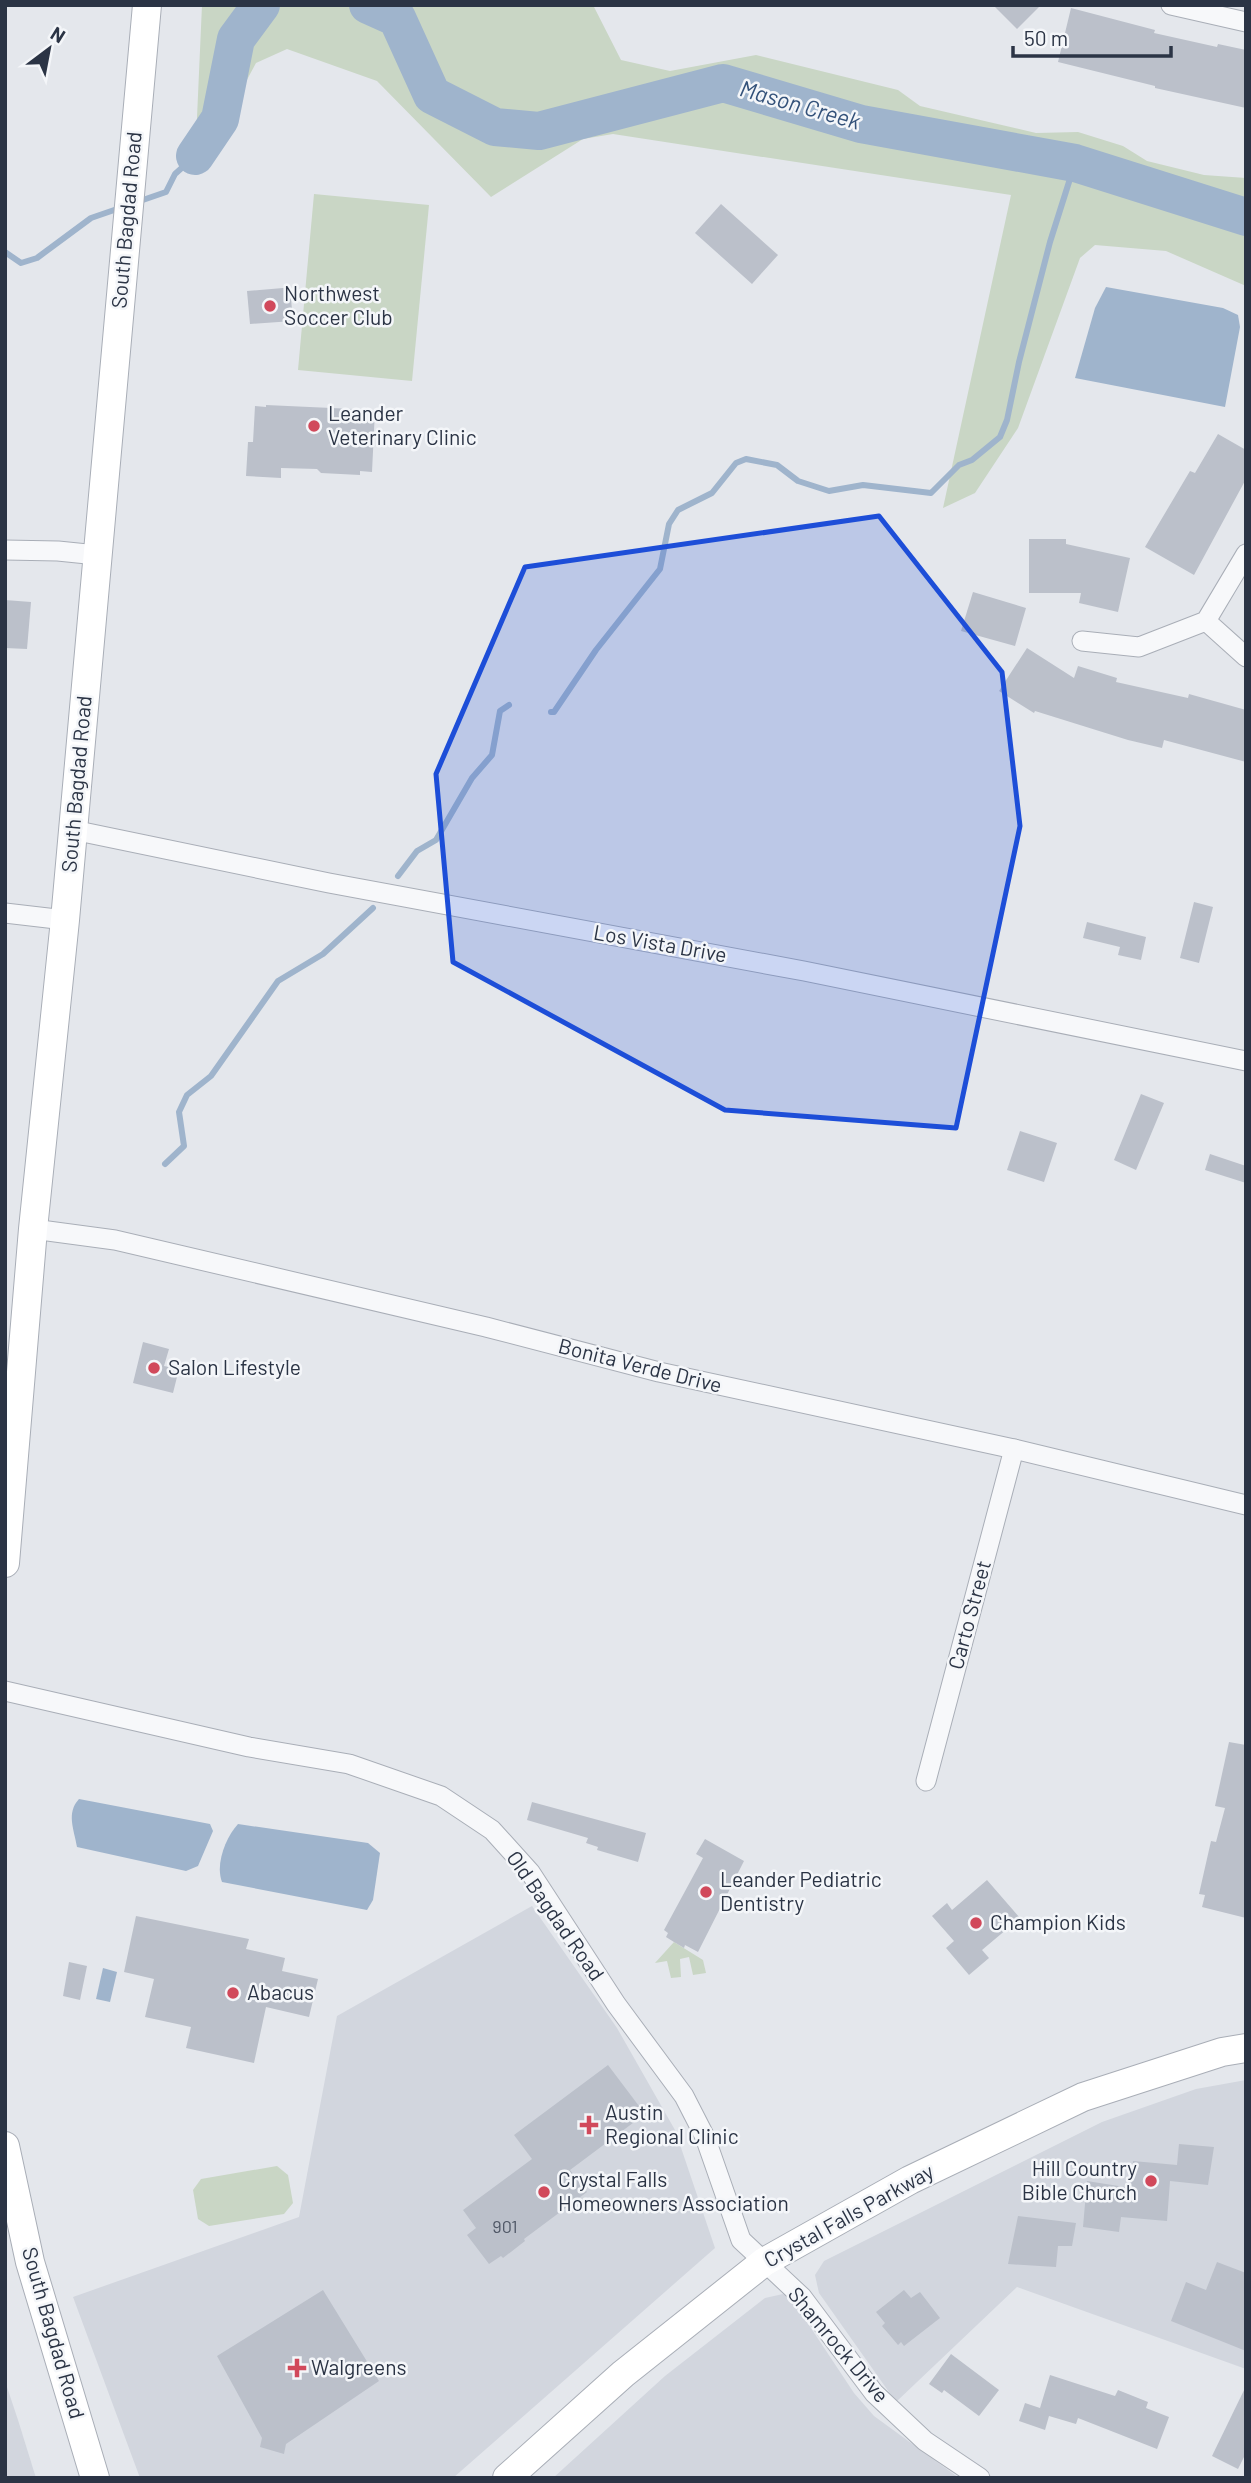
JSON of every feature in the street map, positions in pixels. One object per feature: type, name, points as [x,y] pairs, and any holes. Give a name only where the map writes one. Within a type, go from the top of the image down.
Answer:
[{"type":"main road","name":"South Bagdad Road","points":[[5,1561],[146,5]]},
{"type":"main road","name":"Crystal Falls Parkway","points":[[507,2478],[623,2374],[764,2262],[910,2180],[1083,2097],[1222,2052],[1246,2048]]},
{"type":"main road","name":"South Bagdad Road","points":[[5,2146],[30,2262],[95,2478]]},
{"type":"street","points":[[1171,5],[1246,22]]},
{"type":"street","points":[[5,550],[97,555]]},
{"type":"street","points":[[1082,641],[1139,647],[1206,621],[1246,554]]},
{"type":"street","points":[[1206,621],[1246,657]]},
{"type":"street","name":"Los Vista Drive","points":[[73,830],[342,885],[804,971],[1246,1061]]},
{"type":"street","points":[[5,913],[65,920]]},
{"type":"street","name":"Bonita Verde Drive","points":[[33,1229],[115,1240],[486,1327],[659,1372],[1014,1449],[1246,1505]]},
{"type":"street","name":"Carto Street","points":[[926,1782],[1014,1449]]},
{"type":"street","name":"Old Bagdad Road","points":[[5,1691],[249,1746],[349,1764],[440,1796],[492,1830],[530,1872],[616,2004],[684,2096],[705,2137],[741,2240],[764,2262]]},
{"type":"street","name":"Shamrock Drive","points":[[764,2262],[802,2297],[874,2393],[925,2441],[980,2478]]},
{"type":"highlighted area","points":[[879,516],[1002,672],[1020,826],[956,1128],[725,1110],[453,962],[436,774],[525,567]]},
{"type":"shaded area","points":[[532,1906],[617,2028],[675,2130],[715,2248],[453,2478],[140,2478],[73,2297],[299,2217],[337,2016]]},
{"type":"shaded area","points":[[1246,2080],[1246,2369],[1017,2287],[896,2402],[819,2293],[815,2275],[824,2261],[1102,2122],[1196,2089]]},
{"type":"shaded area","points":[[783,2294],[791,2298],[854,2393],[874,2416],[959,2478],[553,2478],[665,2376],[765,2298]]},
{"type":"shaded area","points":[[5,2381],[18,2420],[36,2478],[5,2478]]},
{"type":"green space","points":[[202,5],[593,5],[621,60],[670,71],[756,55],[898,90],[920,106],[1036,133],[1078,132],[1123,146],[1147,161],[1204,175],[1246,178],[1246,286],[1166,251],[1095,245],[1080,258],[1018,428],[975,493],[943,508],[1011,195],[613,134],[583,139],[491,197],[377,81],[287,49],[256,63],[206,156],[196,140]]},
{"type":"green space","points":[[314,194],[429,205],[412,381],[298,370]]},
{"type":"green space","points":[[674,1942],[703,1960],[706,1973],[693,1975],[689,1957],[680,1959],[681,1977],[671,1978],[667,1961],[655,1963]]},
{"type":"green space","points":[[277,2166],[288,2175],[293,2203],[284,2214],[209,2226],[198,2219],[193,2190],[201,2179]]},
{"type":"water","points":[[1106,287],[1223,308],[1238,315],[1240,327],[1225,407],[1075,378],[1095,308]]},
{"type":"water","points":[[79,1799],[210,1824],[213,1831],[198,1866],[186,1871],[77,1847],[72,1816]]},
{"type":"water","points":[[238,1824],[368,1843],[380,1853],[373,1900],[367,1910],[222,1882],[220,1867],[223,1851]]},
{"type":"water","points":[[103,1968],[117,1972],[110,2002],[96,1999]]},
{"type":"building","points":[[993,5],[1041,5],[1017,29]]},
{"type":"building","points":[[1071,8],[1155,30],[1154,33],[1217,47],[1218,44],[1246,50],[1246,108],[1155,88],[1058,62]]},
{"type":"building","points":[[721,204],[778,255],[752,284],[695,233]]},
{"type":"building","name":"Northwest Soccer Club","points":[[290,288],[293,321],[250,324],[247,291]]},
{"type":"building","name":"Leander Veterinary Clinic","points":[[255,406],[375,410],[372,472],[360,471],[360,475],[321,473],[317,469],[281,468],[281,478],[246,476],[248,442],[253,442]]},
{"type":"building","points":[[1218,434],[1246,450],[1246,479],[1194,575],[1145,547],[1190,471],[1195,473]]},
{"type":"building","points":[[1029,539],[1066,539],[1066,544],[1130,558],[1118,612],[1079,603],[1081,593],[1029,593]]},
{"type":"building","points":[[973,592],[1026,608],[1015,646],[961,631]]},
{"type":"building","points":[[5,600],[31,602],[27,649],[5,648]]},
{"type":"building","points":[[1027,648],[1074,678],[1078,666],[1117,678],[1116,682],[1188,698],[1189,694],[1246,710],[1246,762],[1164,740],[1162,748],[1035,711],[1034,713],[999,691]]},
{"type":"building","points":[[1194,902],[1213,907],[1199,963],[1180,958]]},
{"type":"building","points":[[1087,922],[1146,937],[1141,960],[1118,955],[1120,947],[1083,938]]},
{"type":"building","points":[[1141,1094],[1164,1103],[1136,1170],[1114,1160]]},
{"type":"building","points":[[1020,1131],[1057,1143],[1044,1182],[1007,1170]]},
{"type":"building","points":[[1210,1154],[1246,1166],[1246,1183],[1205,1170]]},
{"type":"building","name":"Salon Lifestyle","points":[[143,1342],[169,1349],[164,1366],[179,1369],[173,1393],[133,1383]]},
{"type":"building","points":[[1229,1742],[1246,1745],[1246,1918],[1202,1907],[1205,1895],[1199,1894],[1211,1841],[1216,1842],[1225,1808],[1215,1806]]},
{"type":"building","points":[[532,1802],[646,1833],[638,1862],[597,1850],[598,1847],[586,1843],[588,1838],[527,1820]]},
{"type":"building","name":"Leander Pediatric Dentistry","points":[[705,1839],[744,1861],[698,1952],[685,1945],[684,1948],[666,1937],[668,1933],[664,1930],[703,1858],[696,1854]]},
{"type":"building","name":"Champion Kids","points":[[987,1880],[1020,1918],[982,1950],[989,1958],[969,1975],[946,1948],[954,1941],[932,1916],[947,1903],[952,1910]]},
{"type":"building","name":"Abacus","points":[[136,1916],[249,1939],[246,1949],[285,1958],[282,1971],[318,1979],[309,2017],[266,2007],[254,2063],[186,2048],[191,2027],[145,2017],[154,1979],[124,1972]]},
{"type":"building","points":[[69,1962],[87,1966],[80,2000],[63,1996]]},
{"type":"building","points":[[608,2065],[645,2114],[570,2170],[587,2192],[503,2258],[501,2256],[489,2264],[467,2235],[476,2228],[463,2210],[532,2159],[514,2135]]},
{"type":"building","points":[[1179,2144],[1214,2147],[1208,2185],[1170,2181],[1167,2221],[1121,2217],[1119,2232],[1083,2227],[1087,2181],[1131,2188],[1133,2161],[1177,2165]]},
{"type":"building","points":[[1018,2216],[1076,2223],[1072,2246],[1058,2246],[1056,2267],[1008,2264]]},
{"type":"building","points":[[1217,2262],[1246,2273],[1246,2351],[1171,2321],[1186,2282],[1206,2290]]},
{"type":"building","name":"Walgreens","points":[[323,2290],[379,2381],[286,2444],[284,2454],[260,2447],[262,2438],[217,2356]]},
{"type":"building","points":[[904,2290],[911,2298],[920,2292],[940,2318],[904,2346],[901,2342],[898,2345],[882,2326],[885,2323],[876,2312]]},
{"type":"building","points":[[951,2354],[999,2390],[979,2416],[944,2390],[942,2393],[929,2384]]},
{"type":"building","points":[[1050,2375],[1115,2396],[1118,2390],[1148,2402],[1146,2408],[1169,2417],[1157,2449],[1078,2418],[1076,2424],[1049,2416],[1045,2430],[1019,2421],[1025,2403],[1040,2408]]},
{"type":"building","points":[[1246,2386],[1246,2453],[1238,2469],[1212,2456]]},
{"type":"waterway","name":"Mason Creek","points":[[195,156],[220,119],[236,39],[261,5]]},
{"type":"waterway","name":"Mason Creek","points":[[368,5],[397,18],[432,95],[495,127],[539,131],[723,83],[861,124],[1075,163],[1246,217]]},
{"type":"waterway","name":"Mason Creek","points":[[137,202],[166,192],[175,174],[195,156]]},
{"type":"waterway","points":[[551,712],[554,712],[596,650],[660,569],[669,524],[678,510],[712,493],[736,463],[746,459],[777,465],[798,481],[829,491],[863,485],[931,493],[959,465],[972,460],[1000,437],[1007,420],[1050,242],[1075,163]]},
{"type":"waterway","name":"Mason Creek","points":[[5,252],[21,263],[37,258],[91,218],[120,208]]},
{"type":"waterway","points":[[398,876],[417,851],[436,840],[472,778],[492,755],[500,711],[509,705]]},
{"type":"waterway","points":[[165,1164],[184,1146],[179,1112],[187,1095],[211,1076],[278,981],[323,954],[373,908]]},
{"type":"place","name":"Northwest Soccer Club","points":[[270,306]]},
{"type":"place","name":"Leander Veterinary Clinic","points":[[314,426]]},
{"type":"place","name":"Salon Lifestyle","points":[[154,1368]]},
{"type":"place","name":"Leander Pediatric Dentistry","points":[[706,1892]]},
{"type":"place","name":"Champion Kids","points":[[976,1923]]},
{"type":"place","name":"Abacus","points":[[233,1993]]},
{"type":"place","name":"Austin Regional Clinic","points":[[589,2125]]},
{"type":"place","name":"Hill Country Bible Church","points":[[1151,2181]]},
{"type":"place","name":"Crystal Falls Homeowners Association","points":[[544,2192]]},
{"type":"place","name":"Walgreens","points":[[297,2368]]}]
